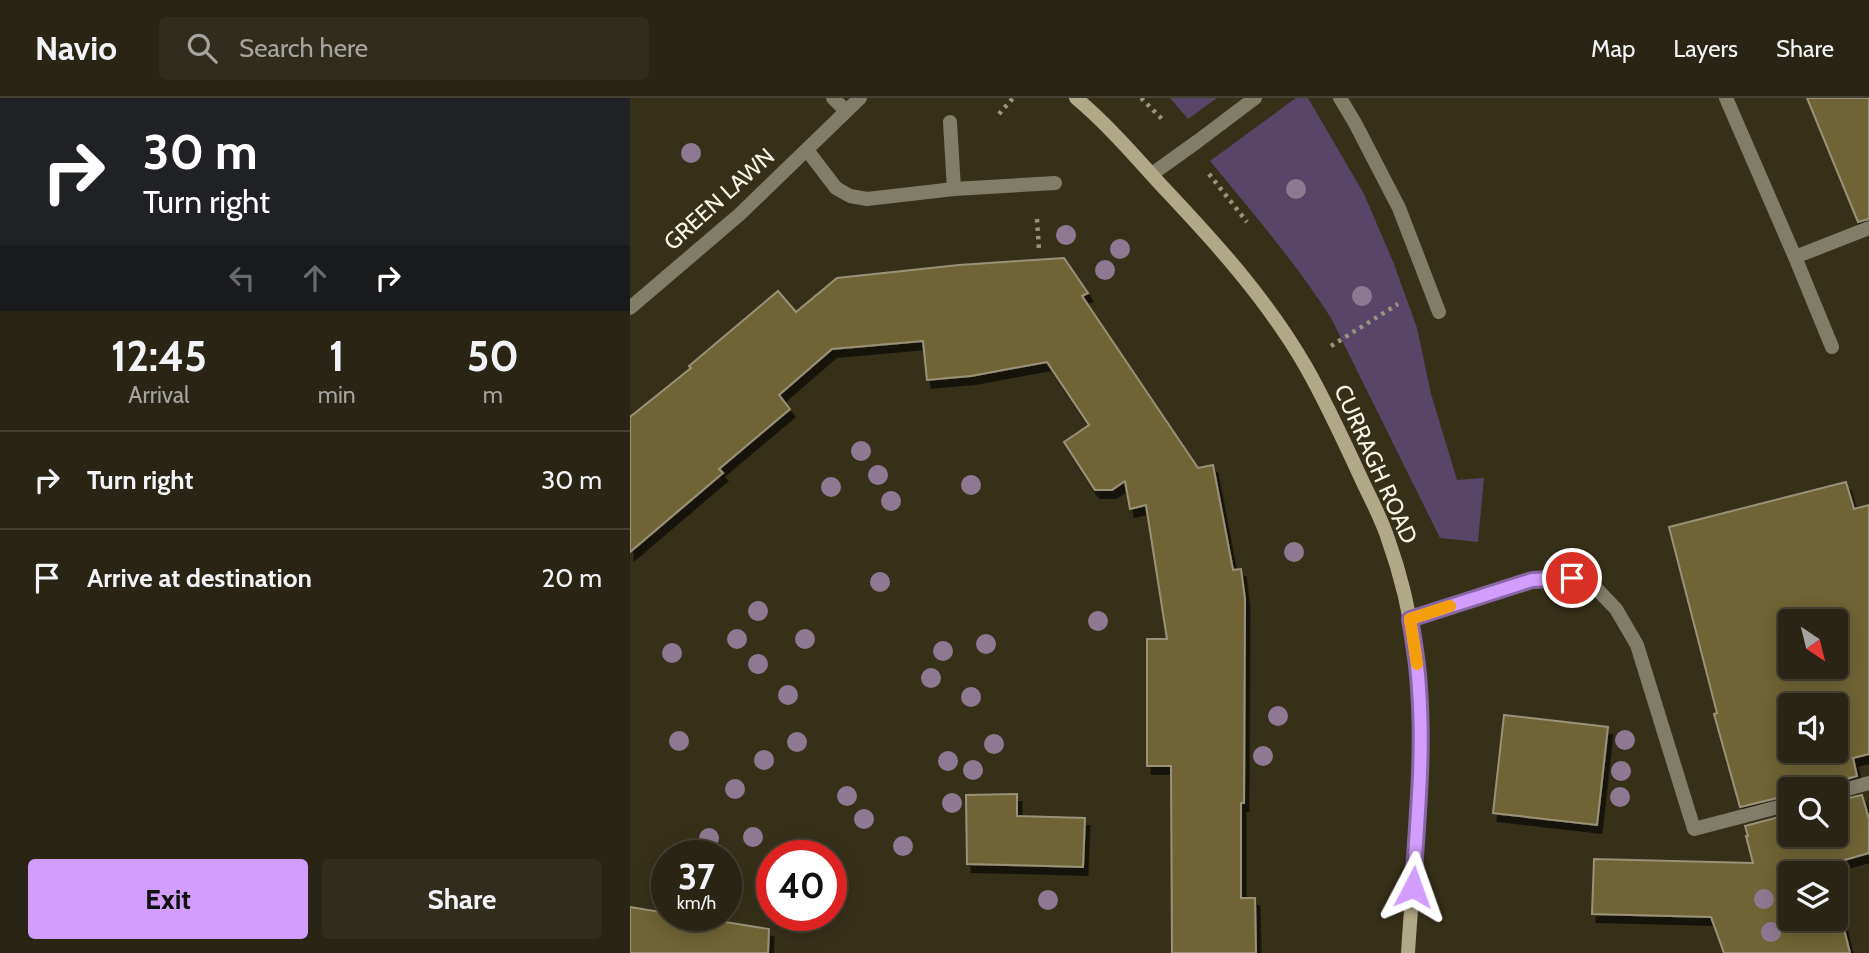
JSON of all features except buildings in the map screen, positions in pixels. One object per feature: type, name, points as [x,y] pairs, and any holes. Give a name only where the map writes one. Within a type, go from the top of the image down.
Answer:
[{"type":"street","points":[[833,98],[846,111]]},
{"type":"street","name":"GREEN LAWN","points":[[630,308],[740,214],[860,98]]},
{"type":"street","name":"CURRAGH ROAD","points":[[1076,98],[1104,123],[1219,247],[1266,307],[1305,366],[1341,435],[1388,537],[1410,619],[1419,690],[1419,806],[1408,953]]},
{"type":"street","points":[[1152,174],[1255,98]]},
{"type":"street","points":[[1340,98],[1399,208],[1439,312]]},
{"type":"street","points":[[1726,98],[1832,347]]},
{"type":"street","points":[[950,122],[954,190]]},
{"type":"street","name":"GREEN LAWN","points":[[807,150],[836,188],[850,196],[867,200],[954,190],[1055,183]]},
{"type":"street","points":[[1795,257],[1869,228]]},
{"type":"street","points":[[1410,619],[1532,580],[1572,578],[1595,587],[1616,609],[1637,645],[1694,829],[1778,807]]},
{"type":"street","points":[[1848,789],[1869,783]]},
{"type":"path","points":[[999,114],[1013,98]]},
{"type":"path","points":[[1037,213],[1039,250]]},
{"type":"path","points":[[1305,366],[1334,344],[1428,285]]},
{"type":"shaded area","points":[[1170,98],[1217,98],[1188,119]]},
{"type":"shaded area","points":[[1296,98],[1308,98],[1364,194],[1394,264],[1417,328],[1431,394],[1457,480],[1484,478],[1478,542],[1440,538],[1331,318],[1288,257],[1210,161]]},
{"type":"slow traffic","points":[[1417,664],[1410,619],[1450,606]]},
{"type":"route","points":[[1413,887],[1419,806],[1420,739],[1416,652],[1410,619],[1532,580],[1572,578]]}]
